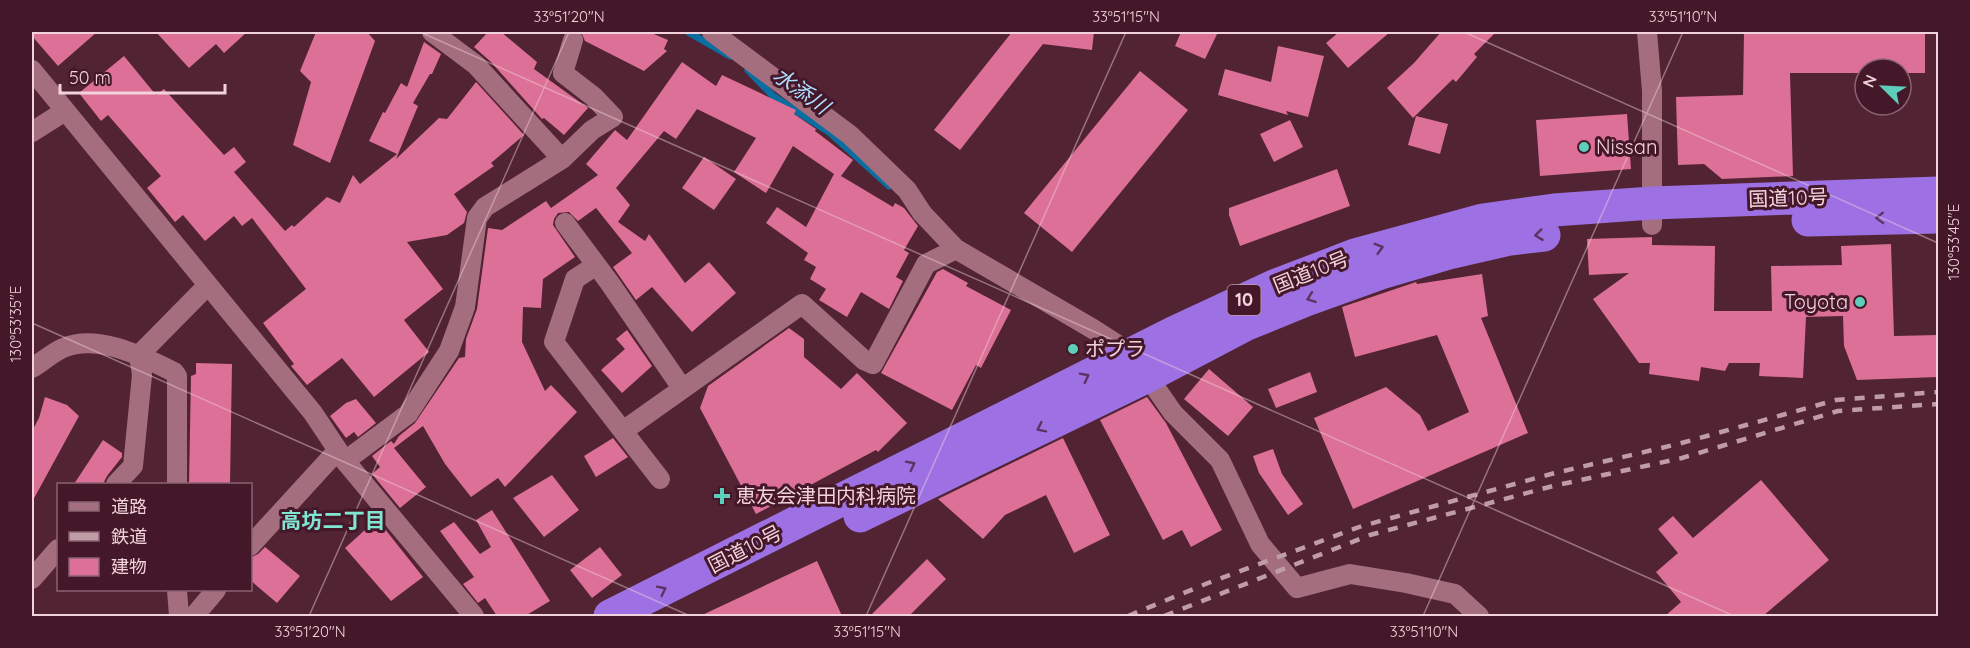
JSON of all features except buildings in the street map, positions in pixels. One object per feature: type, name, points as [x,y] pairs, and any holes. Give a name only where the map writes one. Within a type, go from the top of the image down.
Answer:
[{"type":"highway","name":"国道10号","points":[[1652,214],[1938,193]]},
{"type":"highway","name":"国道10号","points":[[660,616],[1140,365],[1173,333],[1274,286],[1374,249],[1483,220],[1554,210],[1652,214],[1938,217]]},
{"type":"highway","name":"国道10号","points":[[610,616],[1140,365]]},
{"type":"street","points":[[432,32],[476,65],[562,159]]},
{"type":"street","points":[[712,32],[850,135],[907,190],[922,213],[956,249],[1093,329],[1140,365],[1173,413],[1220,460],[1260,544],[1297,588],[1350,574],[1455,594],[1479,616]]},
{"type":"street","points":[[1647,32],[1652,91],[1652,214]]},
{"type":"street","points":[[252,544],[341,456],[408,414],[448,351],[465,308],[477,218],[485,207],[562,159],[592,130],[613,117],[594,97],[563,74],[573,40]]},
{"type":"street","points":[[32,70],[313,413],[341,456],[474,616]]},
{"type":"street","points":[[32,132],[65,111]]},
{"type":"street","points":[[564,223],[682,388]]},
{"type":"street","points":[[623,431],[802,304],[864,360],[873,364],[926,264],[956,249]]},
{"type":"street","points":[[595,266],[575,279],[554,342],[660,479]]},
{"type":"street","points":[[117,483],[133,466],[142,375],[140,355],[207,286]]},
{"type":"street","points":[[32,368],[64,348],[98,345],[126,349],[174,372],[177,376],[177,483]]},
{"type":"street","points":[[32,579],[57,550]]},
{"type":"street","points":[[177,591],[179,616]]},
{"type":"street","points":[[194,616],[215,591]]},
{"type":"waterway","name":"水添川","points":[[688,32],[730,56]]},
{"type":"waterway","name":"水添川","points":[[748,70],[773,96],[829,132],[889,186]]},
{"type":"railway","points":[[1128,616],[1208,583],[1362,526],[1551,474],[1678,444],[1836,400],[1938,392]]},
{"type":"railway","points":[[1164,616],[1370,535],[1553,486],[1682,458],[1838,411],[1938,404]]},
{"type":"place","name":"Nissan","points":[[1584,147]]},
{"type":"place","name":"Toyota","points":[[1860,302]]},
{"type":"place","name":"ポプラ","points":[[1073,349]]},
{"type":"place","name":"恵友会津田内科病院","points":[[722,496]]},
{"type":"district","name":"高坊二丁目","points":[[333,521]]}]
